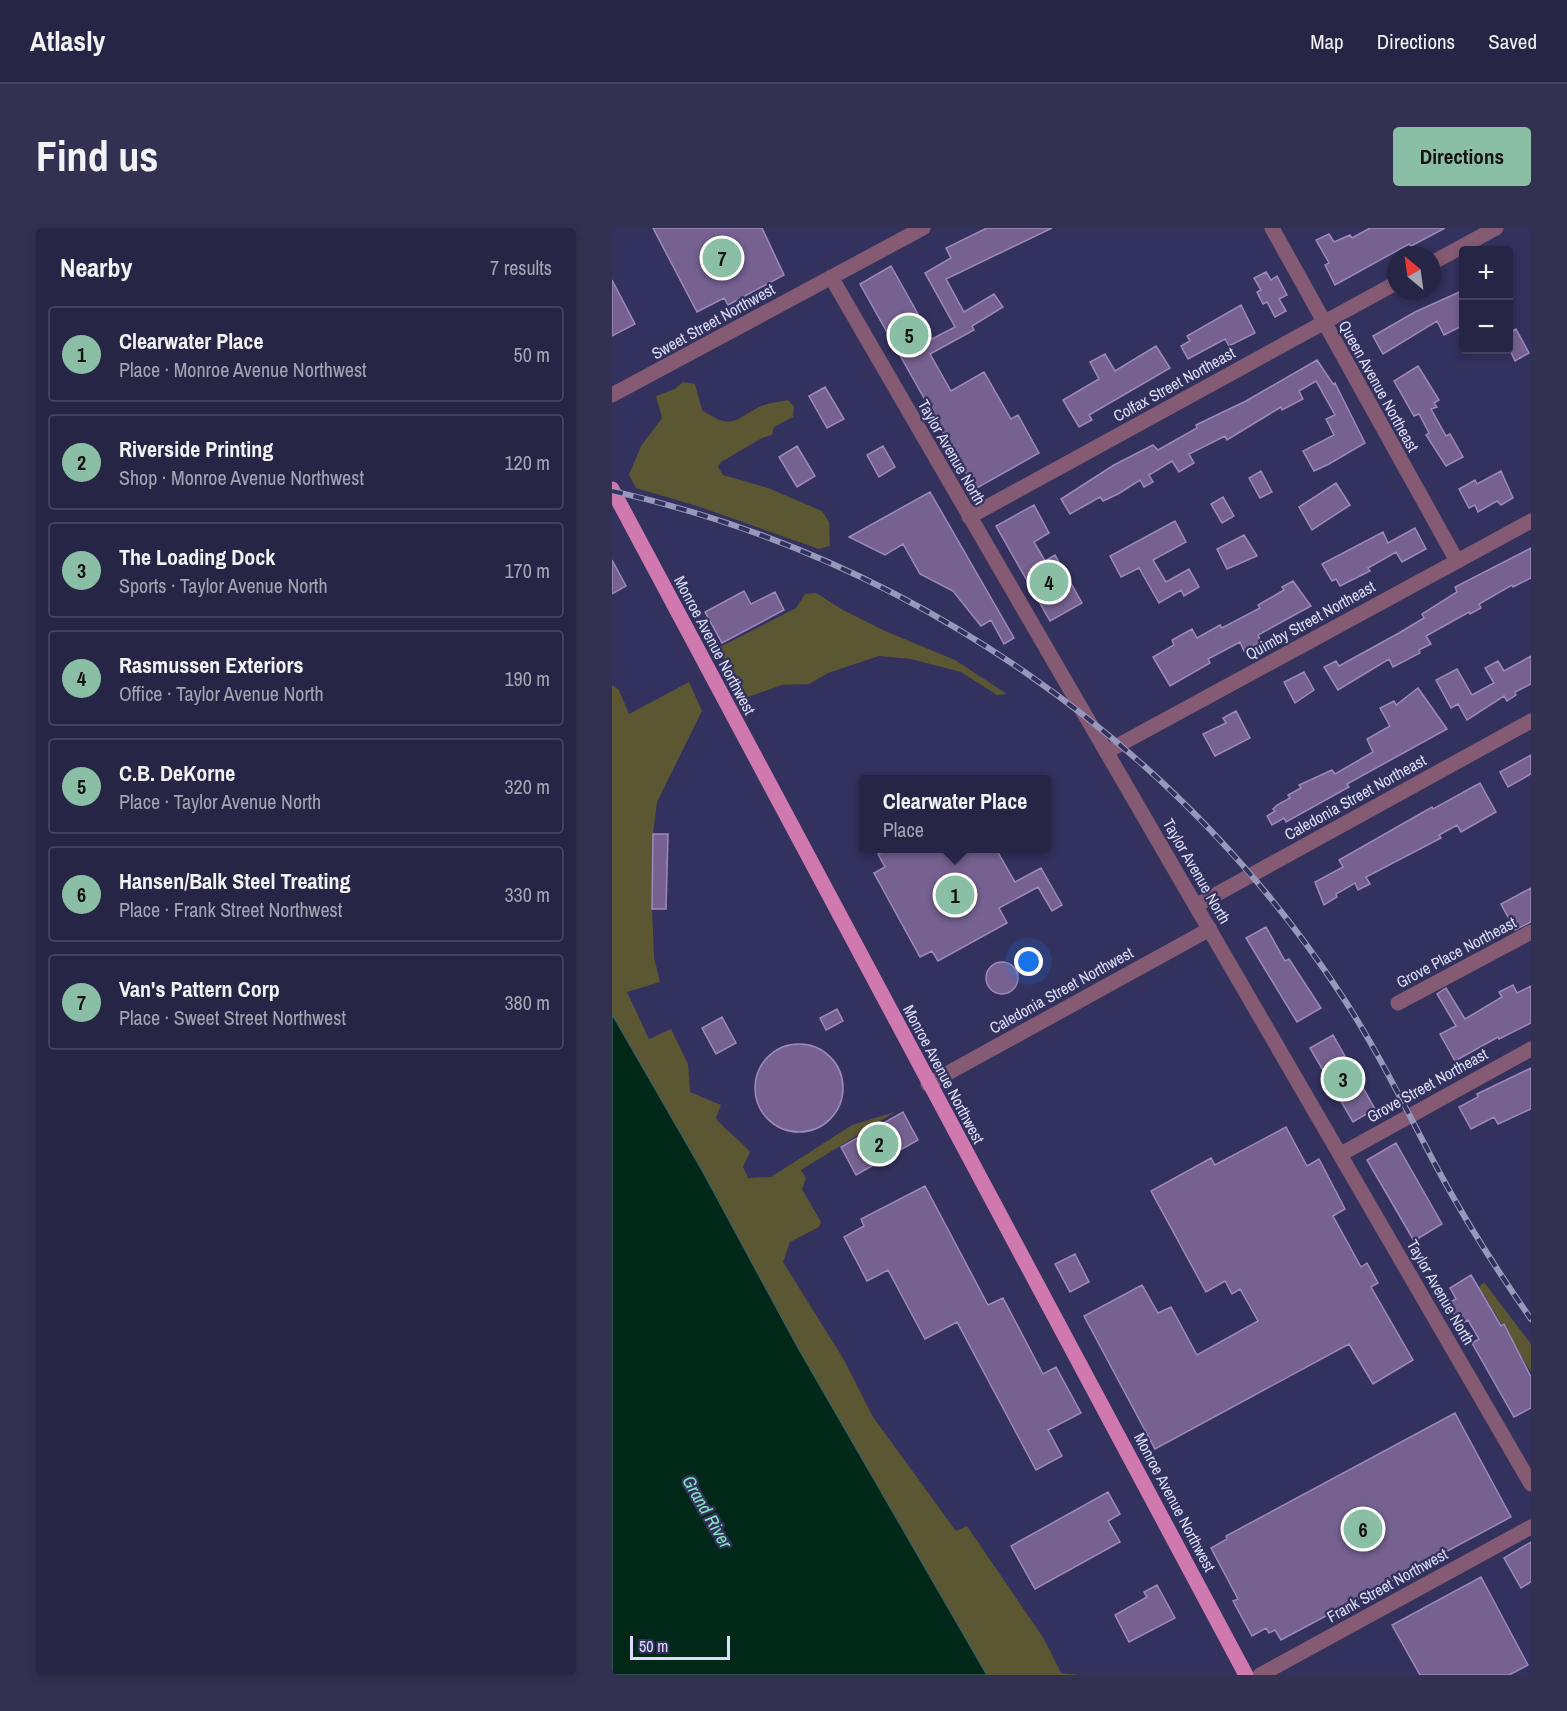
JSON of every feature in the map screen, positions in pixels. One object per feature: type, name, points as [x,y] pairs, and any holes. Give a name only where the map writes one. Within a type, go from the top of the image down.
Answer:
[{"type":"main road","name":"Monroe Avenue Northwest","points":[[612,489],[928,1084],[1246,1675]]},
{"type":"street","name":"Sweet Street Northwest","points":[[612,395],[923,228]]},
{"type":"street","name":"Queen Avenue Northeast","points":[[1272,228],[1457,561]]},
{"type":"street","points":[[1441,258],[1496,228]]},
{"type":"street","name":"Taylor Avenue North","points":[[831,277],[1531,1484]]},
{"type":"street","name":"Colfax Street Northeast","points":[[969,517],[1387,288]]},
{"type":"street","name":"Quimby Street Northeast","points":[[1106,752],[1531,521]]},
{"type":"street","name":"Caledonia Street Northeast","points":[[1197,905],[1531,721]]},
{"type":"street","name":"Caledonia Street Northwest","points":[[928,1084],[1210,929]]},
{"type":"street","name":"Grove Place Northeast","points":[[1398,1004],[1531,932]]},
{"type":"street","name":"Grove Street Northeast","points":[[1341,1154],[1531,1049]]},
{"type":"street","name":"Frank Street Northwest","points":[[1260,1675],[1531,1527]]},
{"type":"shaded area","points":[[683,382],[695,384],[702,410],[726,422],[762,406],[788,400],[794,407],[793,417],[774,427],[772,435],[762,438],[721,462],[718,467],[723,475],[768,488],[822,511],[829,522],[830,546],[819,549],[697,506],[636,488],[629,475],[641,446],[662,418],[656,396],[675,389]]},
{"type":"shaded area","points":[[816,593],[843,610],[885,631],[955,660],[1007,694],[997,695],[961,672],[911,659],[879,656],[828,673],[809,684],[782,685],[745,698],[718,648],[796,608],[805,594]]},
{"type":"shaded area","points":[[689,682],[702,711],[657,802],[653,834],[654,957],[660,982],[627,992],[649,1039],[671,1029],[688,1064],[690,1092],[721,1105],[716,1118],[750,1152],[743,1167],[748,1178],[771,1177],[852,1125],[895,1112],[801,1170],[806,1178],[802,1189],[821,1222],[819,1227],[790,1242],[783,1262],[844,1360],[873,1417],[956,1531],[967,1526],[1044,1639],[1061,1673],[1080,1675],[987,1675],[797,1346],[703,1172],[612,1014],[612,685],[619,690],[629,714]]},
{"type":"shaded area","points":[[1484,1282],[1531,1344],[1531,1372],[1479,1287]]},
{"type":"water","name":"Grand River","points":[[612,1014],[703,1172],[797,1346],[987,1675],[612,1675]]},
{"type":"building","points":[[653,228],[762,228],[784,275],[728,305],[724,298],[697,312]]},
{"type":"building","points":[[987,228],[1052,228],[946,279],[964,312],[994,294],[1003,307],[972,326],[974,330],[930,354],[951,391],[984,372],[1011,419],[1018,415],[1039,453],[975,489],[860,284],[891,266],[932,339],[955,327],[925,273],[951,258],[946,248]]},
{"type":"building","points":[[1370,228],[1445,228],[1411,246],[1409,244],[1387,246],[1387,256],[1335,285],[1325,265],[1329,263],[1316,240],[1329,234],[1334,242],[1350,235],[1352,238]]},
{"type":"building","points":[[1266,272],[1271,280],[1277,276],[1287,295],[1279,299],[1286,311],[1275,317],[1267,302],[1263,304],[1257,292],[1261,290],[1254,278]]},
{"type":"building","points":[[612,280],[635,324],[612,336]]},
{"type":"building","points":[[1459,292],[1459,328],[1444,335],[1437,321],[1383,354],[1373,336],[1415,312]]},
{"type":"building","points":[[1241,305],[1255,333],[1229,346],[1225,339],[1188,359],[1181,346],[1190,341],[1187,336]]},
{"type":"building","points":[[1516,329],[1529,353],[1515,361],[1512,354],[1513,331]]},
{"type":"building","points":[[1156,346],[1170,368],[1089,415],[1092,420],[1079,427],[1063,400],[1099,379],[1090,362],[1105,354],[1115,371]]},
{"type":"building","points":[[1317,360],[1333,384],[1335,383],[1365,443],[1329,464],[1314,471],[1303,451],[1334,435],[1326,419],[1335,415],[1316,381],[1299,391],[1303,399],[1282,410],[1281,407],[1227,440],[1225,436],[1189,454],[1194,463],[1179,472],[1172,461],[1149,475],[1153,482],[1144,487],[1140,480],[1118,494],[1103,501],[1100,497],[1070,514],[1061,499],[1114,465],[1153,445],[1158,450],[1197,428],[1196,425],[1246,401]]},
{"type":"building","points":[[1418,366],[1439,400],[1434,403],[1437,407],[1431,409],[1446,436],[1450,434],[1463,457],[1446,466],[1426,435],[1429,433],[1419,414],[1414,416],[1394,381]]},
{"type":"building","points":[[825,387],[844,419],[827,428],[809,396]]},
{"type":"building","points":[[797,446],[815,476],[797,487],[779,457]]},
{"type":"building","points":[[883,446],[895,467],[879,477],[867,455]]},
{"type":"building","points":[[1261,471],[1272,492],[1260,498],[1249,478]]},
{"type":"building","points":[[1501,471],[1513,498],[1501,505],[1497,501],[1478,512],[1475,505],[1469,508],[1459,489],[1475,480],[1477,484]]},
{"type":"building","points":[[1336,483],[1350,505],[1312,530],[1299,507]]},
{"type":"building","points":[[930,492],[1014,638],[1004,644],[991,620],[981,626],[953,591],[920,574],[903,544],[885,555],[849,537]]},
{"type":"building","points":[[1223,497],[1234,516],[1222,523],[1211,504]]},
{"type":"building","points":[[1034,505],[1049,533],[1034,542],[1045,561],[1055,555],[1082,603],[1050,621],[996,526]]},
{"type":"building","points":[[1175,521],[1186,542],[1153,560],[1166,582],[1189,569],[1199,587],[1184,596],[1181,590],[1159,603],[1139,568],[1121,577],[1110,556]]},
{"type":"building","points":[[1415,528],[1426,549],[1402,562],[1396,552],[1368,568],[1370,571],[1340,586],[1336,579],[1332,581],[1322,564],[1383,532],[1388,543]]},
{"type":"building","points":[[1244,535],[1257,556],[1227,569],[1217,549]]},
{"type":"building","points":[[1531,548],[1531,578],[1513,587],[1512,585],[1479,604],[1481,608],[1470,614],[1469,612],[1426,636],[1431,644],[1419,650],[1420,653],[1393,667],[1389,659],[1338,690],[1324,667],[1336,661],[1339,666],[1399,633],[1424,618],[1422,614],[1457,592],[1455,587]]},
{"type":"building","points":[[612,560],[626,586],[612,594]]},
{"type":"building","points":[[1293,581],[1311,606],[1258,635],[1261,642],[1244,651],[1240,642],[1208,659],[1210,663],[1170,686],[1153,657],[1174,645],[1172,640],[1192,629],[1197,638],[1220,625],[1222,628],[1260,608],[1258,605],[1284,590],[1282,587]]},
{"type":"building","points":[[744,591],[751,604],[775,592],[784,610],[722,643],[705,612]]},
{"type":"building","points":[[1531,656],[1531,684],[1515,692],[1516,695],[1507,701],[1504,696],[1467,720],[1458,704],[1451,708],[1436,680],[1457,669],[1472,695],[1494,683],[1485,668],[1498,661],[1504,671]]},
{"type":"building","points":[[1304,672],[1314,690],[1295,703],[1284,682]]},
{"type":"building","points":[[1418,688],[1447,729],[1347,784],[1349,787],[1286,822],[1284,818],[1272,825],[1267,816],[1275,811],[1273,809],[1277,805],[1290,798],[1288,795],[1301,788],[1299,785],[1332,770],[1335,774],[1373,752],[1367,739],[1390,726],[1380,708],[1394,701],[1396,705]]},
{"type":"building","points":[[1236,711],[1250,738],[1215,756],[1203,734],[1226,723],[1223,718]]},
{"type":"building","points":[[1531,755],[1531,774],[1508,787],[1500,772]]},
{"type":"building","points":[[1480,783],[1496,812],[1461,832],[1457,825],[1439,835],[1441,838],[1366,877],[1370,884],[1358,890],[1355,883],[1336,894],[1337,897],[1324,905],[1315,882],[1343,867],[1339,860],[1432,807],[1433,809]]},
{"type":"building","points":[[653,834],[668,834],[666,909],[652,909]]},
{"type":"building","points":[[998,853],[1015,882],[1041,868],[1062,905],[1052,911],[1038,887],[999,908],[1007,923],[938,961],[932,951],[920,957],[874,873],[885,867],[878,854]]},
{"type":"building","points":[[1531,888],[1531,922],[1515,930],[1501,904]]},
{"type":"building","points":[[1266,927],[1285,961],[1289,959],[1321,1008],[1297,1022],[1246,938]]},
{"type":"building","points":[[1002,962],[1013,967],[1018,978],[1013,989],[1002,994],[991,989],[986,978],[991,967]]},
{"type":"building","points":[[1513,985],[1517,993],[1531,986],[1531,1023],[1499,1039],[1498,1037],[1455,1061],[1440,1034],[1456,1026],[1437,994],[1446,988],[1465,1019],[1502,997],[1499,992]]},
{"type":"building","points":[[837,1009],[843,1021],[826,1030],[820,1018]]},
{"type":"building","points":[[722,1017],[736,1043],[716,1054],[702,1028]]},
{"type":"building","points":[[1333,1035],[1375,1109],[1353,1122],[1310,1048]]},
{"type":"building","points":[[790,1044],[808,1044],[824,1051],[836,1063],[843,1079],[843,1097],[836,1113],[824,1125],[808,1132],[790,1132],[774,1125],[762,1113],[755,1097],[755,1079],[762,1063],[774,1051]]},
{"type":"building","points":[[1531,1068],[1531,1109],[1498,1124],[1494,1117],[1471,1129],[1459,1107],[1478,1097],[1477,1094]]},
{"type":"building","points":[[903,1112],[918,1140],[856,1175],[841,1147]]},
{"type":"building","points":[[1286,1127],[1307,1166],[1319,1159],[1345,1209],[1333,1216],[1361,1267],[1367,1263],[1378,1283],[1371,1287],[1413,1360],[1373,1384],[1349,1344],[1155,1449],[1084,1316],[1142,1285],[1158,1313],[1171,1307],[1197,1355],[1258,1321],[1240,1289],[1232,1294],[1225,1281],[1206,1292],[1151,1191],[1211,1158],[1215,1165]]},
{"type":"building","points":[[1396,1143],[1442,1224],[1414,1241],[1367,1160]]},
{"type":"building","points":[[925,1186],[988,1305],[1003,1298],[1043,1374],[1056,1367],[1081,1413],[1048,1430],[1062,1456],[1036,1470],[957,1322],[925,1339],[888,1270],[867,1281],[844,1237],[864,1226],[861,1219]]},
{"type":"building","points":[[1075,1254],[1089,1282],[1070,1292],[1055,1264]]},
{"type":"building","points":[[1471,1275],[1501,1326],[1504,1324],[1531,1377],[1531,1408],[1514,1417],[1472,1343],[1479,1339],[1468,1320],[1460,1324],[1448,1303],[1456,1299],[1450,1288]]},
{"type":"building","points":[[1455,1413],[1511,1517],[1281,1640],[1275,1630],[1269,1633],[1266,1628],[1252,1636],[1233,1601],[1238,1599],[1211,1548],[1227,1539],[1226,1536]]},
{"type":"building","points":[[1108,1492],[1120,1514],[1108,1521],[1120,1542],[1035,1589],[1011,1546]]},
{"type":"building","points":[[1531,1542],[1531,1582],[1521,1588],[1504,1558]]},
{"type":"building","points":[[1481,1577],[1528,1665],[1509,1675],[1420,1675],[1392,1625]]},
{"type":"building","points":[[1157,1585],[1175,1618],[1129,1642],[1115,1615],[1147,1597],[1144,1592]]},
{"type":"railway","points":[[612,491],[722,521],[828,562],[930,613],[1026,673],[1116,742],[1199,819],[1275,904],[1342,996],[1382,1063],[1463,1214],[1531,1319]]},
{"type":"place","name":"Van's Pattern Corp","points":[[722,258]]},
{"type":"place","name":"C.B. DeKorne","points":[[909,335]]},
{"type":"place","name":"Rasmussen Exteriors","points":[[1049,582]]},
{"type":"place","name":"Clearwater Place","points":[[955,895]]},
{"type":"place","name":"The Loading Dock","points":[[1343,1079]]},
{"type":"place","name":"Riverside Printing","points":[[879,1144]]},
{"type":"place","name":"Hansen/Balk Steel Treating","points":[[1363,1529]]}]
